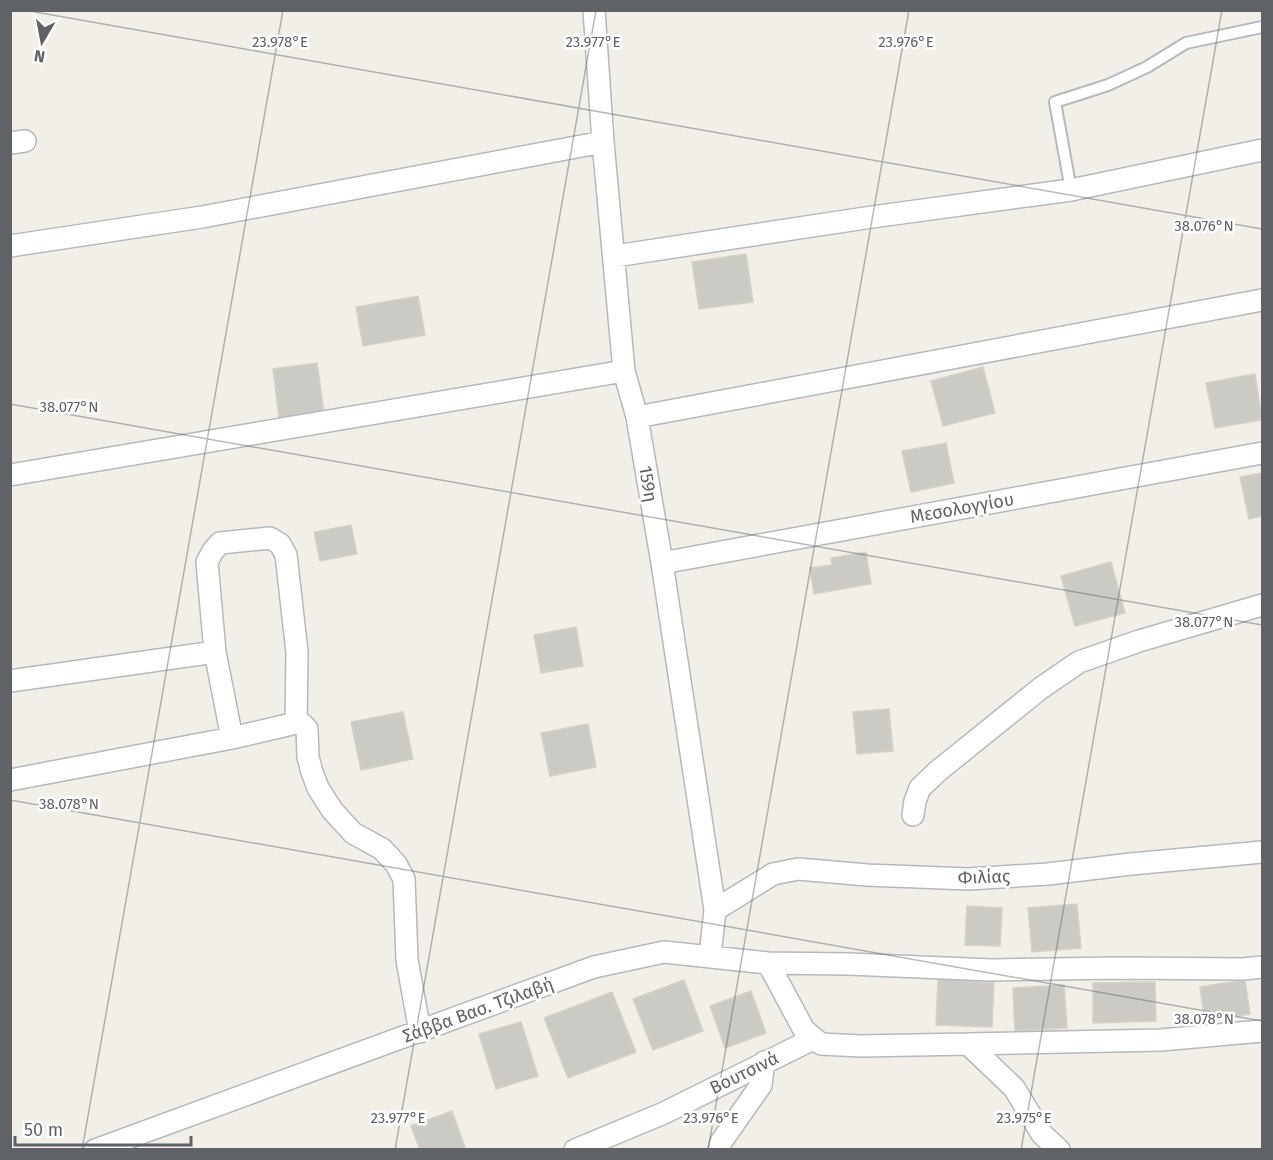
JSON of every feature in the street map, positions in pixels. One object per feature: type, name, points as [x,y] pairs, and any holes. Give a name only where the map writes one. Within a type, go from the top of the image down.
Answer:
[{"type":"street","name":"159η","points":[[594,10],[603,142],[624,372],[637,417],[662,563],[715,910],[710,956]]},
{"type":"street","points":[[10,246],[202,217],[603,142]]},
{"type":"street","points":[[615,256],[1071,190],[1263,150]]},
{"type":"street","points":[[637,417],[1263,300]]},
{"type":"street","points":[[10,475],[624,372]]},
{"type":"street","name":"Μεσολογγίου","points":[[662,563],[1263,453]]},
{"type":"street","points":[[231,738],[215,652],[207,562],[220,543],[270,538],[280,544],[286,555],[297,652],[296,723]]},
{"type":"street","points":[[913,814],[920,788],[938,771],[1041,688],[1079,662],[1139,641],[1263,605]]},
{"type":"street","points":[[10,681],[215,652]]},
{"type":"street","points":[[10,780],[231,738],[296,723],[302,724],[307,729],[308,757],[312,772],[318,788],[332,810],[353,833],[382,849],[396,864],[404,879],[408,960],[420,1032]]},
{"type":"street","name":"Φιλίας","points":[[715,910],[773,874],[798,869],[867,875],[968,879],[1048,874],[1263,852]]},
{"type":"street","name":"Σάββα Βασ. Τζιλαβή","points":[[95,1149],[594,967],[664,952],[768,963],[848,963],[992,970],[1263,967]]},
{"type":"street","points":[[768,963],[804,1030],[822,1042],[968,1044],[1161,1040],[1263,1031]]},
{"type":"street","name":"Βουτσινά","points":[[575,1149],[664,1113],[764,1062],[822,1042]]},
{"type":"street","points":[[968,1044],[1014,1088],[1042,1134],[1059,1149]]},
{"type":"street","points":[[719,1149],[721,1142],[761,1085],[764,1062]]},
{"type":"lane","points":[[1071,190],[1055,102],[1108,85],[1147,67],[1186,43],[1263,27]]},
{"type":"building","points":[[746,254],[753,302],[699,309],[692,262]]},
{"type":"building","points":[[418,296],[425,335],[363,346],[356,307]]},
{"type":"building","points":[[317,363],[324,413],[279,418],[273,369]]},
{"type":"building","points":[[983,367],[995,413],[943,426],[931,381]]},
{"type":"building","points":[[1255,374],[1262,420],[1215,428],[1206,383]]},
{"type":"building","points":[[946,443],[954,483],[911,492],[902,451]]},
{"type":"building","points":[[1262,473],[1262,516],[1249,519],[1240,477]]},
{"type":"building","points":[[351,525],[357,554],[320,561],[314,532]]},
{"type":"building","points":[[866,552],[871,584],[814,594],[810,568],[832,565],[831,558]]},
{"type":"building","points":[[1111,562],[1125,613],[1075,626],[1061,576]]},
{"type":"building","points":[[576,627],[583,666],[541,673],[534,635]]},
{"type":"building","points":[[889,709],[893,751],[857,754],[853,712]]},
{"type":"building","points":[[403,712],[413,759],[361,770],[351,722]]},
{"type":"building","points":[[588,724],[596,767],[550,776],[541,733]]},
{"type":"building","points":[[1077,904],[1081,948],[1032,952],[1028,908]]},
{"type":"building","points":[[967,906],[1002,908],[1000,946],[965,945]]},
{"type":"building","points":[[938,979],[994,983],[992,1027],[936,1025]]},
{"type":"building","points":[[684,980],[703,1031],[653,1050],[633,999]]},
{"type":"building","points":[[1245,980],[1250,1014],[1205,1021],[1200,987]]},
{"type":"building","points":[[1155,982],[1156,1021],[1093,1023],[1093,983]]},
{"type":"building","points":[[1064,985],[1067,1028],[1015,1031],[1013,988]]},
{"type":"building","points":[[751,991],[766,1033],[725,1048],[710,1006]]},
{"type":"building","points":[[612,992],[636,1052],[568,1078],[544,1018]]},
{"type":"building","points":[[521,1022],[538,1076],[496,1089],[479,1034]]},
{"type":"building","points":[[452,1111],[466,1150],[420,1150],[411,1126]]}]
